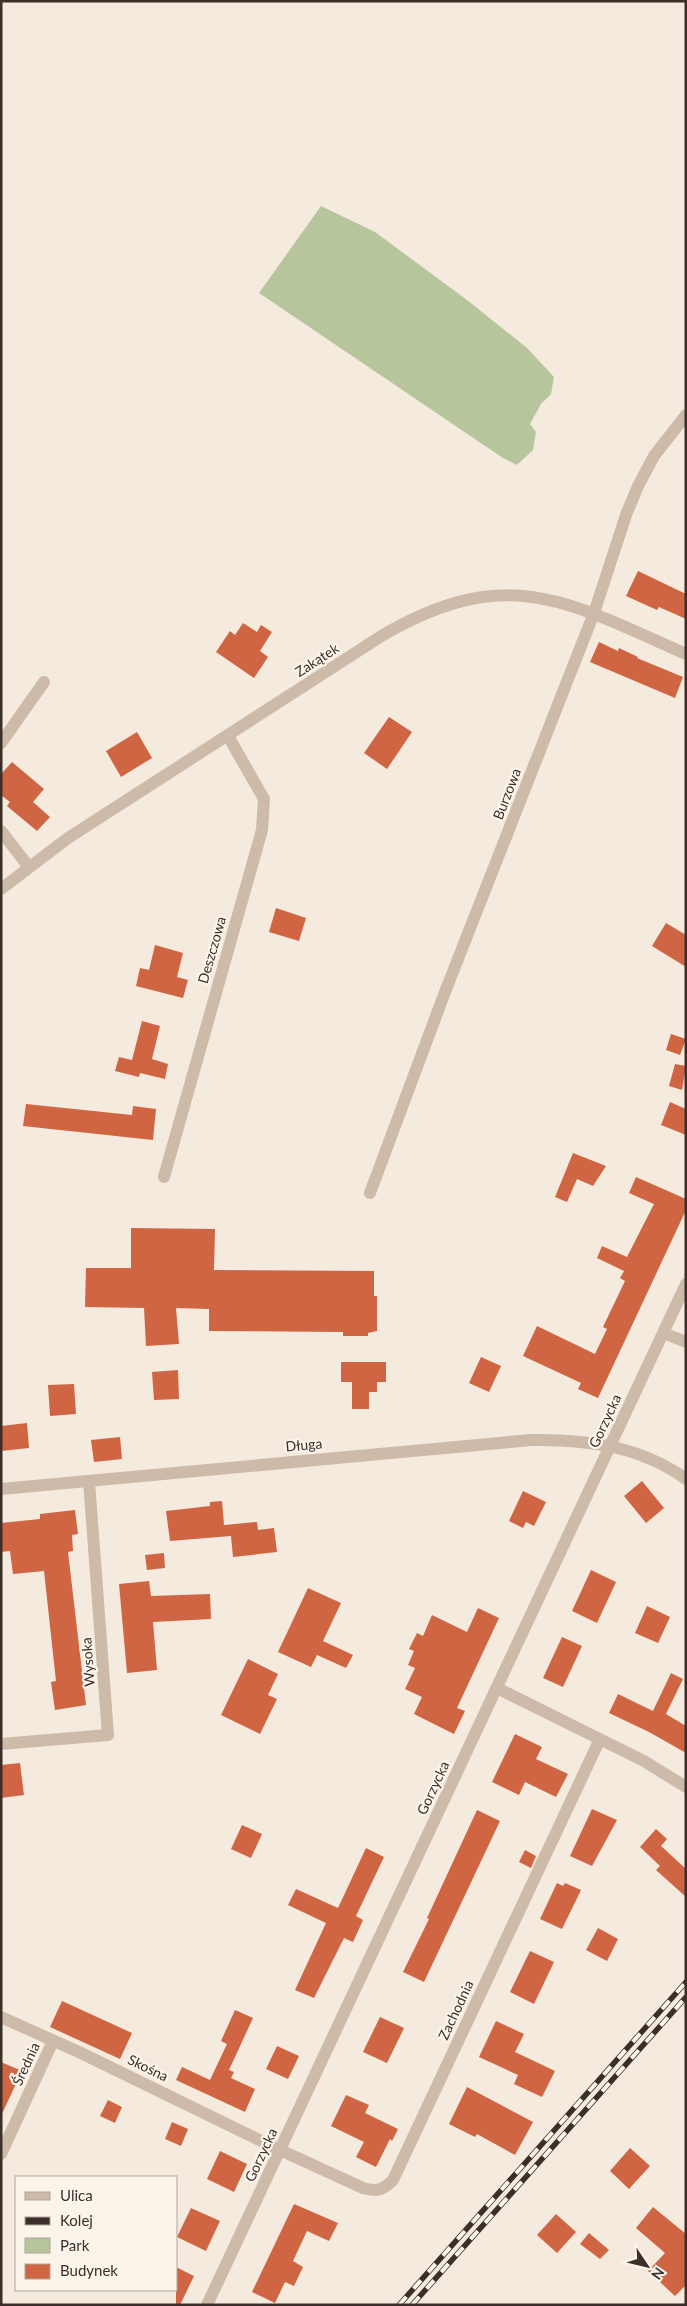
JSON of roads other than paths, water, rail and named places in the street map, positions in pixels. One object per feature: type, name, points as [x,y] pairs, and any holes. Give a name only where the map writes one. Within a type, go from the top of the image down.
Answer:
[{"type":"street","name":"Burzowa","points":[[370,1193],[445,992],[594,613],[626,515],[638,486],[654,456],[686,415]]},
{"type":"street","name":"Zakątek","points":[[1,889],[68,838],[383,635],[407,621],[442,606],[488,596],[516,595],[544,598],[594,613],[686,654]]},
{"type":"street","points":[[1,743],[44,682]]},
{"type":"street","name":"Deszczowa","points":[[164,1177],[262,830],[264,799],[228,736]]},
{"type":"street","points":[[1,831],[29,867]]},
{"type":"street","name":"Gorzycka","points":[[207,2305],[686,1284]]},
{"type":"street","points":[[663,1333],[686,1342]]},
{"type":"street","name":"Długa","points":[[1,1489],[531,1440],[578,1440],[610,1445],[650,1459],[686,1480]]},
{"type":"street","name":"Wysoka","points":[[1,1744],[108,1735],[89,1481]]},
{"type":"street","points":[[496,1688],[644,1761],[686,1787]]},
{"type":"street","name":"Zachodnia","points":[[280,2150],[373,2191],[383,2189],[393,2180],[600,1740]]},
{"type":"street","name":"Skośna","points":[[1,2017],[81,2052],[280,2150]]},
{"type":"street","name":"Średnia","points":[[1,2154],[53,2041]]},
{"type":"railway","points":[[399,2305],[686,1982]]},
{"type":"railway","points":[[412,2305],[686,1997]]}]
